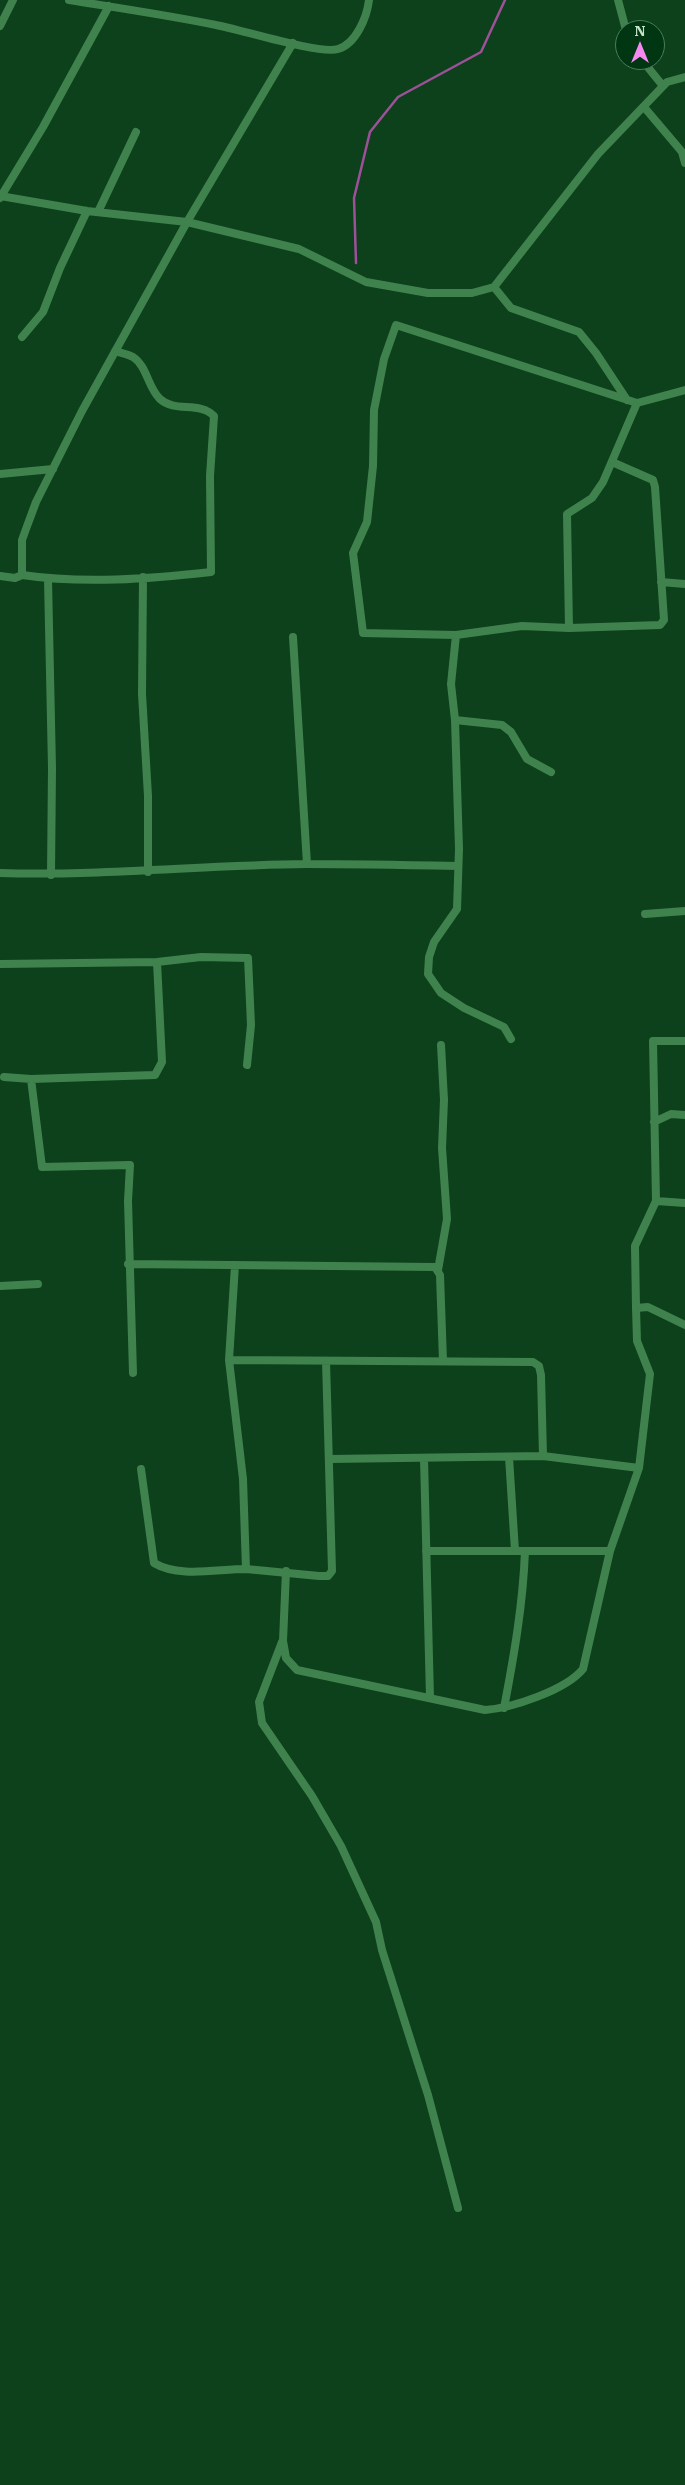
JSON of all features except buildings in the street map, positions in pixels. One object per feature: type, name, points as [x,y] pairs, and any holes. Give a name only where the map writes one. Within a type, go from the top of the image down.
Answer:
[{"type":"street","points":[[0,26],[13,0]]},
{"type":"street","points":[[69,0],[97,2],[109,6],[216,25],[328,50],[346,46],[353,39],[368,7],[369,0]]},
{"type":"street","points":[[618,0],[623,20]]},
{"type":"street","points":[[109,6],[43,127],[0,197],[88,211],[187,222],[299,250],[366,282],[428,294],[472,294],[494,287],[598,154],[667,82],[685,77]]},
{"type":"street","points":[[22,575],[22,540],[36,502],[115,351],[187,222],[293,43]]},
{"type":"street","points":[[650,70],[663,86]]},
{"type":"street","points":[[644,107],[682,152],[685,163]]},
{"type":"street","points":[[98,212],[136,132]]},
{"type":"street","points":[[22,337],[43,312],[60,268],[88,211]]},
{"type":"street","points":[[494,287],[511,308],[579,332],[596,352],[627,400]]},
{"type":"street","points":[[612,462],[652,480],[655,487],[664,620],[660,625],[569,628],[522,626],[456,635],[362,633],[353,553],[367,522],[373,466],[374,410],[384,359],[396,325],[638,403],[685,390]]},
{"type":"street","points":[[0,576],[15,578],[22,575],[48,579],[143,578],[211,572],[210,476],[214,416],[207,409],[171,405],[160,400],[139,362],[132,357],[115,351]]},
{"type":"street","points":[[569,628],[567,514],[592,498],[612,462],[638,403]]},
{"type":"street","points":[[0,474],[53,469]]},
{"type":"street","points":[[143,578],[142,694],[148,796],[148,872]]},
{"type":"street","points":[[48,579],[52,768],[51,875]]},
{"type":"street","points":[[661,582],[685,584]]},
{"type":"street","points":[[456,635],[451,684],[455,720],[458,909],[434,942],[429,957],[428,974],[441,993],[464,1008],[504,1027],[511,1039]]},
{"type":"street","points":[[293,636],[307,864]]},
{"type":"street","points":[[455,720],[502,725],[511,732],[527,759],[551,772]]},
{"type":"street","points":[[0,873],[51,875],[307,864],[458,866]]},
{"type":"street","points":[[645,914],[685,911]]},
{"type":"street","points":[[0,964],[157,962],[201,957],[248,958],[250,1025],[246,1064]]},
{"type":"street","points":[[4,1077],[155,1075],[162,1062],[157,962]]},
{"type":"street","points":[[286,1571],[282,1641],[286,1658],[297,1670],[485,1710],[504,1708],[556,1688],[577,1676],[583,1669],[610,1551],[639,1468],[650,1374],[637,1341],[635,1246],[656,1201],[652,1041],[685,1041]]},
{"type":"street","points":[[441,1045],[444,1100],[442,1148],[447,1219],[438,1270],[440,1275],[443,1362]]},
{"type":"street","points":[[31,1078],[42,1167],[130,1165],[129,1264],[133,1373]]},
{"type":"street","points":[[654,1122],[671,1114],[685,1115]]},
{"type":"street","points":[[656,1201],[685,1203]]},
{"type":"street","points":[[129,1264],[431,1266],[438,1270]]},
{"type":"street","points":[[235,1264],[229,1360],[243,1479],[246,1568]]},
{"type":"street","points":[[0,1286],[38,1284]]},
{"type":"street","points":[[636,1308],[648,1307],[685,1325]]},
{"type":"street","points":[[229,1360],[533,1362],[540,1366],[543,1456]]},
{"type":"street","points":[[141,1469],[154,1562],[164,1569],[246,1568],[328,1576],[332,1571],[326,1361]]},
{"type":"street","points":[[330,1459],[543,1456],[639,1468]]},
{"type":"street","points":[[509,1457],[516,1551]]},
{"type":"street","points":[[424,1458],[430,1698]]},
{"type":"street","points":[[426,1551],[610,1551]]},
{"type":"street","points":[[504,1708],[524,1591],[525,1551]]},
{"type":"street","points":[[282,1641],[259,1702],[262,1724],[312,1796],[336,1838],[376,1922],[382,1950],[428,2095],[458,2208]]},
{"type":"waterway","points":[[356,263],[354,198],[370,132],[398,97],[481,52],[505,0]]}]
